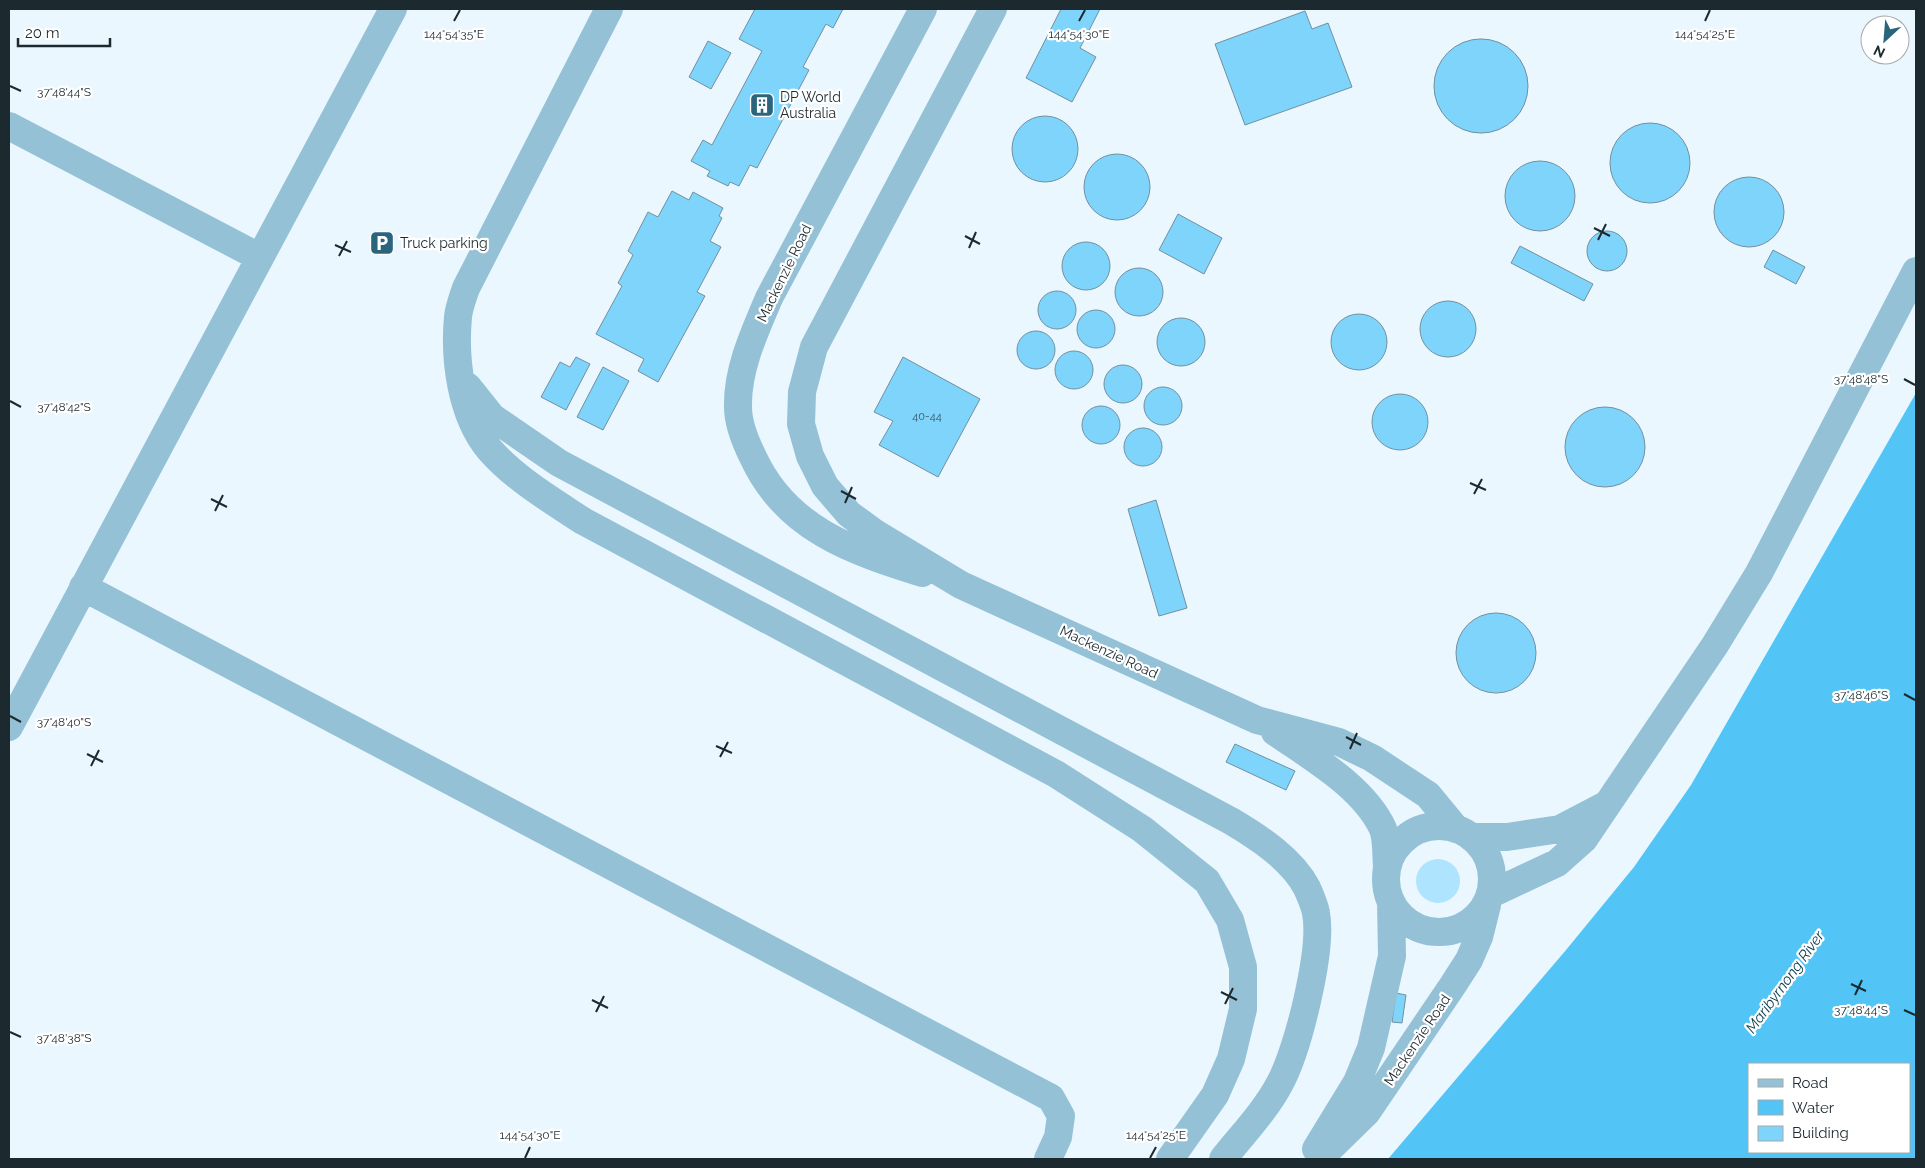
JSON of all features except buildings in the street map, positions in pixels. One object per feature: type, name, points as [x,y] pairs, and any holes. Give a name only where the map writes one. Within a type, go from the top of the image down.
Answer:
[{"type":"lane","points":[[9,727],[393,9]]},
{"type":"lane","points":[[608,9],[466,288],[458,316],[460,374],[473,424],[489,449],[546,496],[583,521],[1056,774],[1142,829],[1207,882],[1230,920],[1233,929],[1243,966],[1243,1009],[1231,1059],[1215,1095],[1170,1159]]},
{"type":"lane","name":"Mackenzie Road","points":[[923,9],[769,298],[742,371],[738,406],[743,437],[759,471],[779,498],[804,522],[828,538],[865,555],[961,585]]},
{"type":"lane","name":"Mackenzie Road","points":[[993,9],[814,348],[802,392],[801,424],[810,456],[825,486],[849,514],[862,524],[961,585],[1257,720],[1339,742],[1372,758],[1428,795],[1464,833]]},
{"type":"lane","points":[[9,126],[259,257]]},
{"type":"lane","points":[[1489,899],[1557,863],[1584,839],[1604,806],[1682,694],[1759,573],[1916,271]]},
{"type":"lane","points":[[460,374],[472,395],[492,417],[559,463],[1231,821],[1249,832],[1294,870],[1306,888],[1316,913],[1316,947],[1296,1043],[1279,1085],[1223,1159]]},
{"type":"lane","points":[[83,587],[1051,1098],[1061,1116],[1058,1137],[1048,1159]]},
{"type":"lane","name":"Mackenzie Road","points":[[1257,720],[1342,779],[1363,801],[1383,830],[1387,867]]},
{"type":"lane","points":[[1464,833],[1483,849],[1490,863],[1492,878],[1489,899],[1477,917],[1463,927],[1447,932],[1430,932],[1414,926],[1400,915],[1391,901],[1386,884],[1387,867],[1393,853],[1401,842],[1413,833],[1441,826],[1464,833],[1507,837],[1560,829],[1604,806]]},
{"type":"lane","name":"Mackenzie Road","points":[[1320,1159],[1367,1112],[1454,985],[1469,960],[1479,937],[1489,899]]},
{"type":"lane","name":"Mackenzie Road","points":[[1310,1159],[1357,1082],[1371,1048],[1392,956],[1391,901]]},
{"type":"shaded area","points":[[1434,859],[1442,859],[1454,865],[1460,881],[1454,897],[1442,903],[1434,903],[1422,897],[1416,885],[1416,877],[1422,865]]},
{"type":"water","name":"Maribyrnong River","points":[[1916,393],[1916,1159],[1388,1159],[1634,867],[1691,785]]},
{"type":"place","name":"DP World Australia","points":[[762,105]]},
{"type":"place","name":"Truck parking","points":[[382,243]]}]
